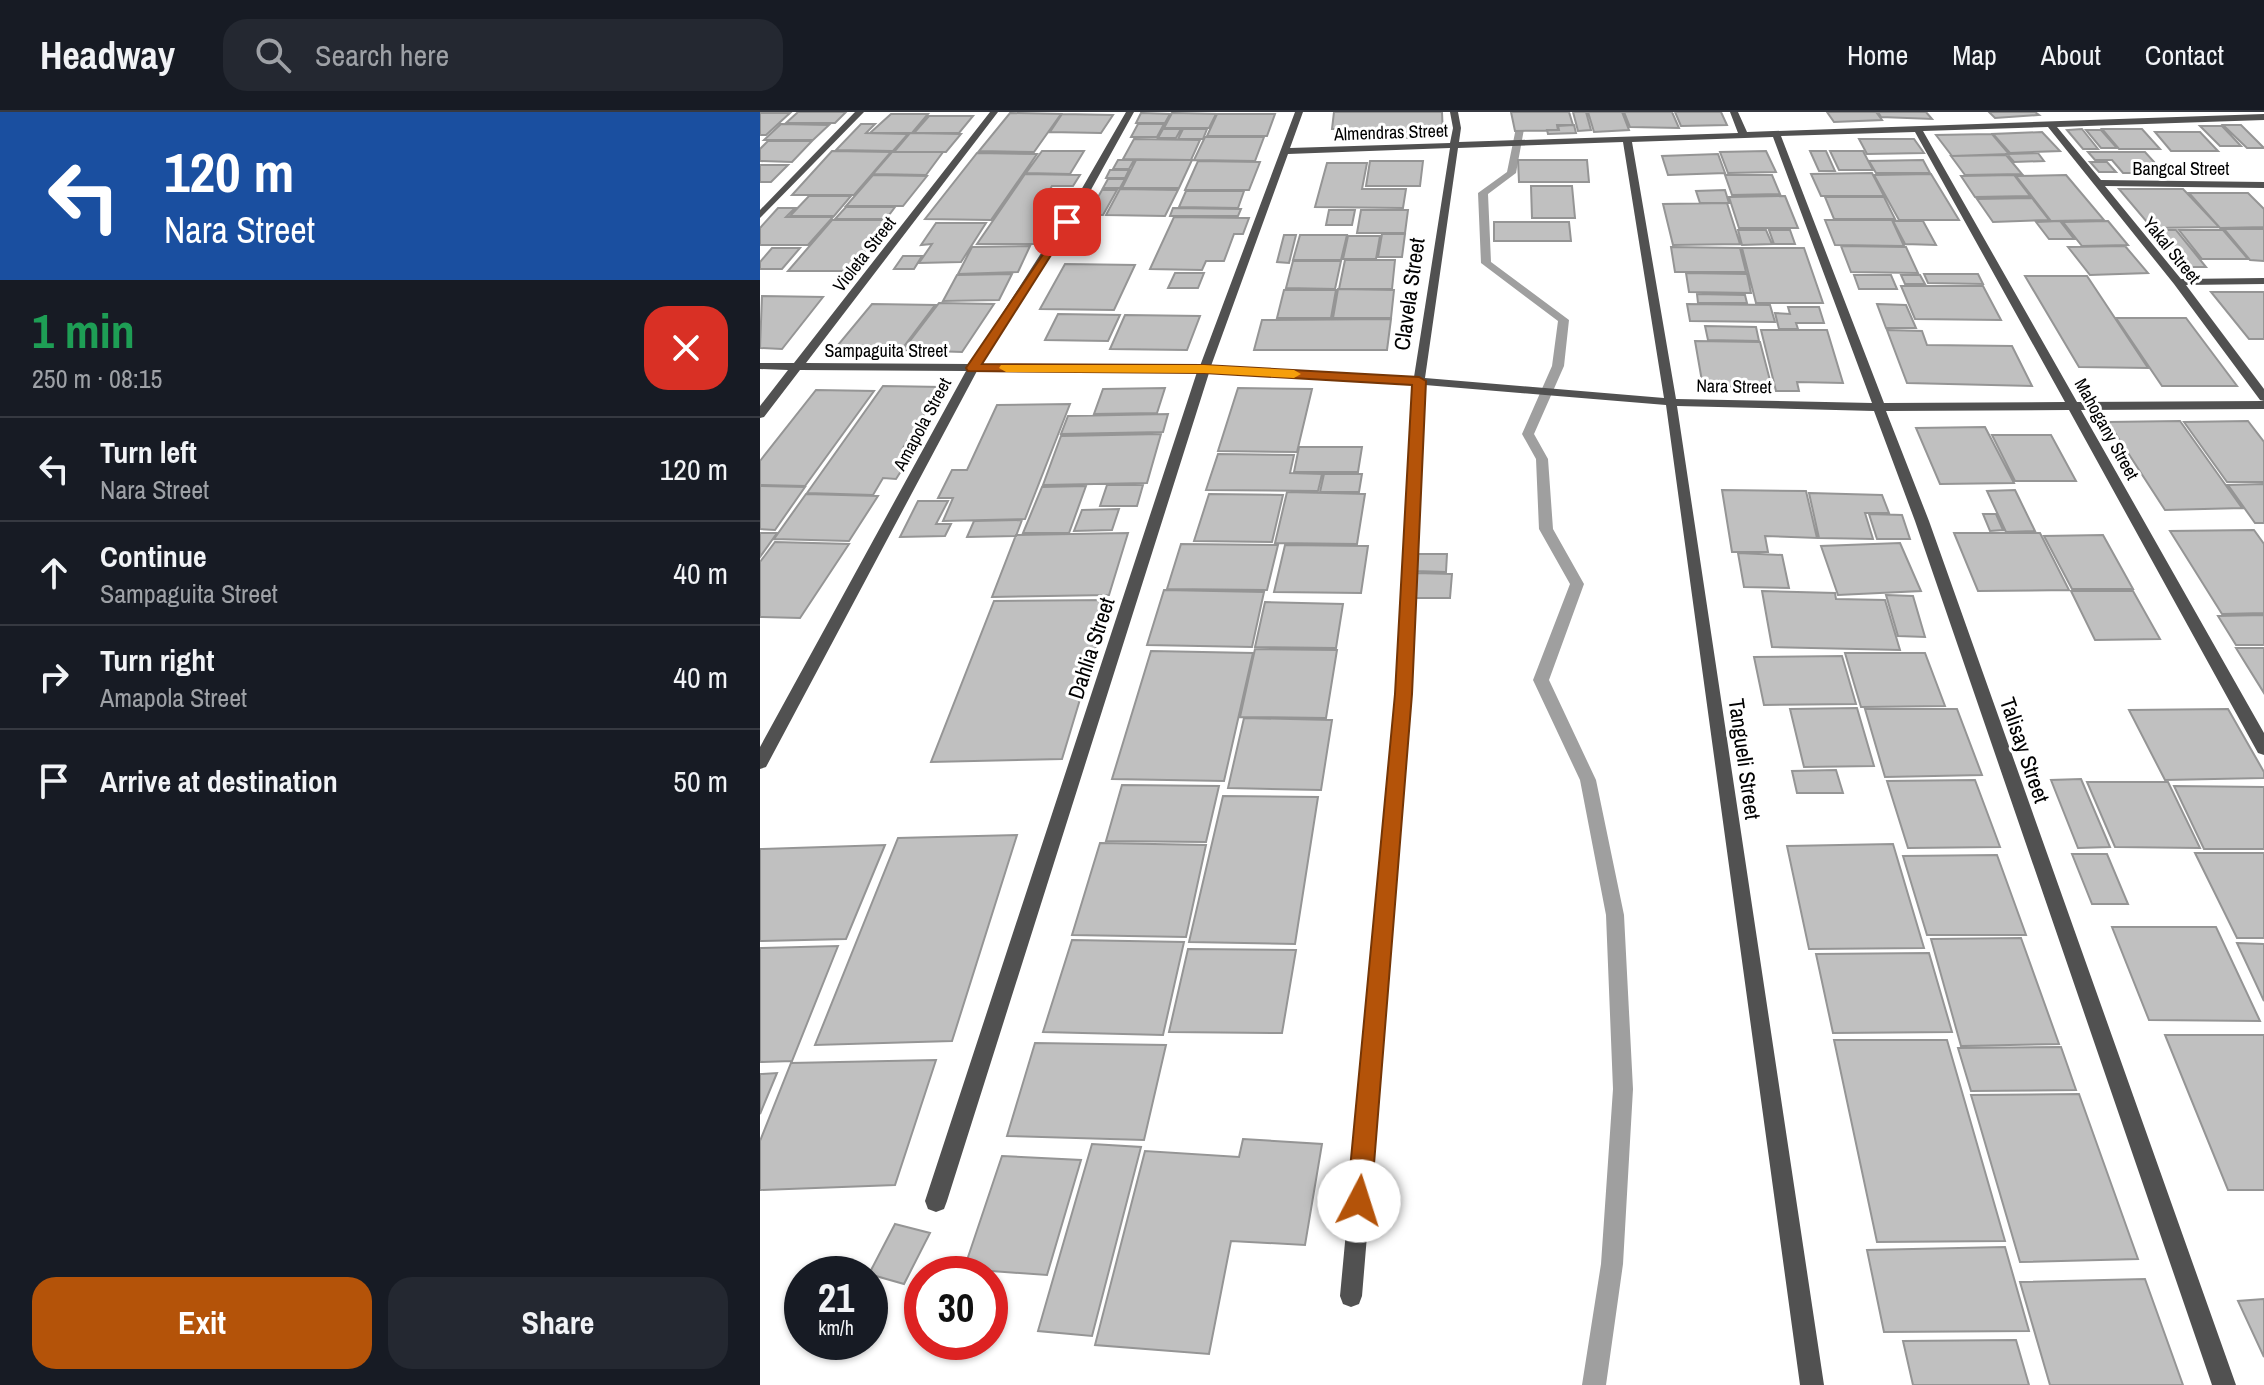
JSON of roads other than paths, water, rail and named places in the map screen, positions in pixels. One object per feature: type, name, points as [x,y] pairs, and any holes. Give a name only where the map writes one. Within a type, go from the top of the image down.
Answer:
[{"type":"street","points":[[760,215],[860,112]]},
{"type":"street","name":"Violeta Street","points":[[760,414],[994,112]]},
{"type":"street","name":"Amapola Street","points":[[760,762],[973,368],[1082,197],[1130,112]]},
{"type":"street","name":"Dahlia Street","points":[[936,1201],[1204,369],[1299,112]]},
{"type":"street","name":"Clavela Street","points":[[1351,1296],[1404,694],[1419,381],[1457,128],[1454,112]]},
{"type":"street","points":[[1734,112],[1743,134]]},
{"type":"street","name":"Almendras Street","points":[[1287,151],[2264,117]]},
{"type":"street","name":"Yakal Street","points":[[2051,125],[2178,282],[2264,397]]},
{"type":"street","name":"Mahogany Street","points":[[1917,128],[2264,748]]},
{"type":"street","name":"Talisay Street","points":[[1776,134],[1879,407],[2224,1385]]},
{"type":"street","name":"Tangueli Street","points":[[1627,140],[1671,402],[1812,1385]]},
{"type":"street","name":"Bangcal Street","points":[[2098,183],[2264,185]]},
{"type":"street","points":[[2178,282],[2264,281]]},
{"type":"street","name":"Sampaguita Street","points":[[760,366],[1204,369]]},
{"type":"street","name":"Nara Street","points":[[1204,369],[1419,381],[1671,402],[1879,407],[2264,405]]},
{"type":"waterway","points":[[1520,112],[1522,118],[1511,173],[1483,193],[1486,263],[1564,320],[1558,366],[1528,434],[1542,459],[1546,529],[1577,584],[1541,680],[1588,780],[1615,915],[1623,1089],[1612,1264],[1594,1385]]}]
